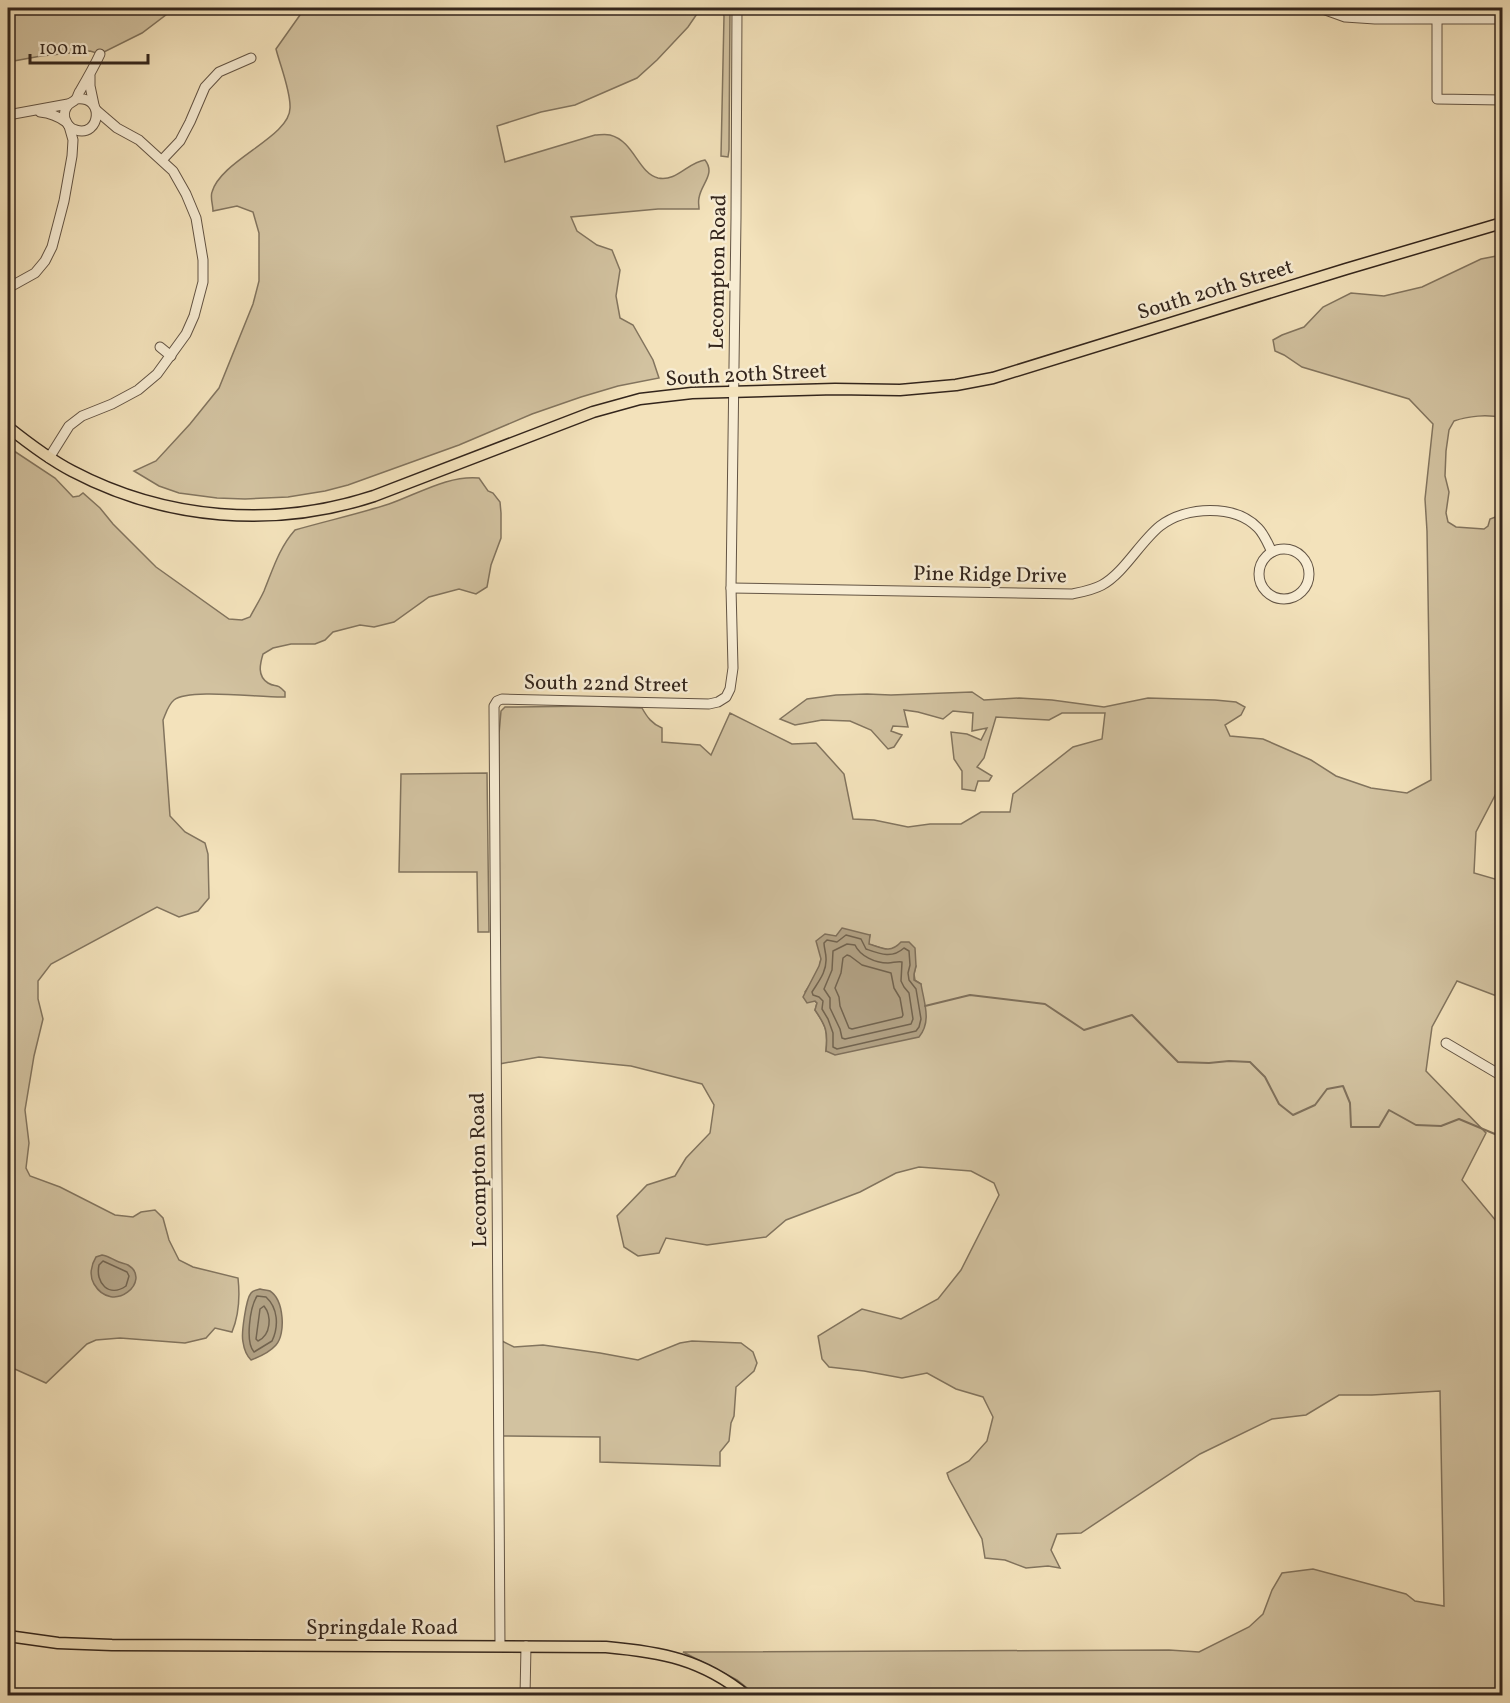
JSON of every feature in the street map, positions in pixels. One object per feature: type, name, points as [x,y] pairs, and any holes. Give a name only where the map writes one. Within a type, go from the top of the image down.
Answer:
[{"type":"main road","name":"South 20th Street","points":[[8,427],[49,458],[96,482],[155,504],[202,513],[234,516],[295,514],[351,504],[593,412],[640,399],[692,393],[835,389],[900,390],[956,385],[993,378],[1503,223]]},
{"type":"main road","name":"Springdale Road","points":[[8,1636],[58,1643],[112,1645],[606,1647],[650,1651],[692,1662],[719,1676],[747,1695]]},
{"type":"street","name":"Lecompton Road","points":[[709,704],[726,697],[730,689],[733,668],[731,588],[737,8]]},
{"type":"street","points":[[1320,8],[1345,17],[1375,20],[1503,19]]},
{"type":"street","points":[[1437,8],[1437,99],[1503,100]]},
{"type":"street","points":[[8,288],[35,273],[45,261],[52,247],[64,201],[72,156],[73,140],[65,113],[100,54]]},
{"type":"street","points":[[162,160],[180,141],[205,87],[219,72],[250,58]]},
{"type":"street","points":[[72,156],[77,143],[96,120],[90,73]]},
{"type":"street","points":[[8,115],[86,99],[117,128],[138,140],[172,171],[186,194],[196,218],[203,260],[203,282],[194,316],[186,334],[171,356],[157,374],[138,390],[82,416],[69,426],[49,458]]},
{"type":"street","points":[[34,111],[60,117],[77,131],[102,126],[117,128]]},
{"type":"street","points":[[160,347],[171,356]]},
{"type":"street","name":"Pine Ridge Drive","points":[[731,588],[1072,594],[1103,584],[1162,525],[1182,515],[1197,511],[1230,512],[1245,517],[1260,529],[1272,552]]},
{"type":"street","points":[[1283,548],[1291,549],[1298,552],[1308,564],[1309,580],[1306,587],[1295,597],[1280,599],[1267,593],[1262,587],[1259,580],[1260,566],[1263,559],[1272,552],[1283,548]]},
{"type":"street","name":"Lecompton Road","points":[[500,1646],[494,706],[502,699]]},
{"type":"street","name":"South 22nd Street","points":[[502,699],[709,704]]},
{"type":"street","points":[[1446,1043],[1503,1076]]},
{"type":"street","points":[[525,1695],[526,1646]]},
{"type":"shaded area","points":[[8,8],[175,8],[142,33],[100,54],[90,51],[8,62]]},
{"type":"shaded area","points":[[298,8],[701,8],[688,27],[637,78],[575,105],[541,112],[497,126],[505,162],[595,135],[610,135],[618,138],[645,170],[658,178],[677,175],[693,164],[705,160],[709,170],[700,193],[699,209],[658,209],[571,217],[577,231],[597,245],[612,250],[620,270],[616,296],[620,318],[633,325],[653,360],[659,378],[618,386],[581,397],[532,414],[459,445],[325,491],[288,497],[217,498],[179,493],[159,486],[134,471],[156,461],[219,388],[253,304],[259,281],[259,233],[253,212],[237,206],[213,211],[211,194],[218,180],[228,169],[268,139],[287,119],[290,108],[289,94],[276,49],[300,15]]},
{"type":"shaded area","points":[[720,8],[730,8],[728,157],[721,156],[724,16]]},
{"type":"shaded area","points":[[1502,255],[1502,418],[1478,416],[1454,421],[1449,430],[1446,451],[1445,476],[1449,492],[1446,513],[1448,522],[1456,527],[1484,529],[1488,526],[1490,519],[1502,517],[1502,782],[1476,832],[1474,873],[1502,881],[1502,996],[1457,981],[1432,1027],[1426,1071],[1486,1133],[1462,1180],[1502,1228],[1502,1695],[756,1695],[737,1680],[683,1652],[1169,1650],[1199,1652],[1249,1627],[1263,1614],[1272,1590],[1282,1573],[1313,1569],[1406,1594],[1415,1601],[1444,1606],[1440,1391],[1339,1395],[1306,1415],[1272,1419],[1200,1454],[1081,1533],[1057,1534],[1051,1550],[1060,1568],[1048,1566],[1026,1568],[1005,1560],[985,1558],[982,1539],[947,1473],[969,1461],[987,1441],[993,1417],[983,1397],[956,1389],[927,1373],[902,1378],[829,1367],[822,1359],[818,1336],[862,1309],[901,1319],[938,1299],[961,1270],[999,1195],[994,1183],[971,1171],[919,1167],[896,1173],[860,1192],[786,1220],[766,1237],[707,1245],[666,1238],[659,1253],[638,1256],[624,1247],[617,1216],[647,1185],[675,1176],[686,1158],[710,1133],[714,1105],[702,1084],[631,1066],[539,1057],[499,1064],[499,734],[501,711],[505,707],[642,708],[650,720],[662,728],[662,742],[700,745],[711,755],[730,713],[792,744],[816,743],[844,774],[853,819],[874,820],[908,827],[961,824],[981,812],[1010,812],[1013,794],[1073,747],[1102,739],[1105,713],[1062,713],[1049,720],[996,717],[984,758],[977,767],[992,776],[989,781],[978,781],[975,791],[962,789],[962,771],[954,759],[951,732],[967,734],[981,740],[987,728],[972,731],[973,713],[953,711],[943,719],[904,710],[908,727],[893,726],[891,731],[902,735],[894,747],[888,749],[871,730],[850,721],[822,720],[795,725],[780,719],[807,699],[836,695],[972,692],[984,700],[1019,698],[1104,707],[1148,698],[1236,702],[1245,707],[1241,715],[1225,725],[1230,736],[1263,739],[1311,760],[1336,776],[1371,788],[1407,793],[1431,780],[1425,499],[1433,424],[1409,399],[1302,367],[1275,351],[1273,340],[1304,327],[1323,307],[1351,293],[1384,296],[1422,287],[1481,259]],"holes":[[[870,935],[868,944],[888,950],[896,948],[916,966],[915,980],[921,984],[826,1051],[827,1038],[824,1025],[815,1010],[817,1003],[805,992],[818,973],[821,959]]]},
{"type":"shaded area","points":[[8,447],[55,478],[73,497],[83,493],[156,567],[229,619],[242,620],[250,617],[281,551],[295,530],[377,508],[445,482],[467,478],[479,478],[500,502],[501,513],[501,538],[491,565],[487,587],[476,594],[459,589],[429,597],[394,622],[374,627],[360,625],[333,632],[325,640],[315,644],[291,644],[273,648],[263,654],[261,673],[268,683],[278,686],[285,692],[285,697],[226,694],[182,696],[174,700],[169,707],[163,720],[170,816],[185,832],[205,843],[208,854],[209,898],[198,911],[179,917],[157,907],[51,964],[38,981],[38,999],[43,1019],[25,1110],[29,1143],[26,1168],[30,1176],[60,1187],[115,1215],[133,1217],[141,1212],[155,1210],[163,1218],[169,1240],[179,1260],[193,1267],[238,1278],[238,1312],[232,1332],[215,1328],[206,1338],[185,1343],[120,1338],[96,1340],[87,1344],[46,1383],[8,1366]]},
{"type":"shaded area","points":[[487,773],[489,932],[478,932],[477,872],[399,872],[401,774]]},
{"type":"shaded area","points":[[502,1341],[514,1347],[543,1345],[638,1360],[680,1343],[692,1341],[741,1343],[753,1352],[757,1363],[754,1371],[736,1387],[729,1441],[720,1452],[720,1466],[600,1462],[600,1437],[503,1436]]},
{"type":"water","points":[[842,928],[870,935],[869,944],[882,948],[889,949],[901,942],[909,942],[915,948],[914,980],[921,984],[926,1012],[925,1025],[919,1037],[835,1055],[826,1051],[827,1038],[824,1025],[815,1010],[817,1003],[815,1001],[807,1003],[803,997],[821,959],[816,941],[825,934],[836,936]]},
{"type":"water","points":[[102,1255],[128,1265],[134,1271],[136,1279],[133,1286],[120,1296],[111,1297],[102,1293],[94,1284],[91,1274],[92,1267],[96,1257]]},
{"type":"water","points":[[260,1289],[270,1291],[275,1295],[281,1309],[281,1333],[274,1348],[251,1360],[243,1345],[243,1325],[249,1296],[253,1291]]},
{"type":"waterway","points":[[925,1006],[970,995],[1045,1004],[1084,1030],[1132,1015],[1178,1062],[1250,1062],[1265,1077],[1279,1104],[1293,1115],[1315,1105],[1327,1089],[1343,1086],[1350,1103],[1351,1127],[1379,1127],[1389,1110],[1416,1125],[1441,1126],[1459,1119],[1502,1137]]}]
